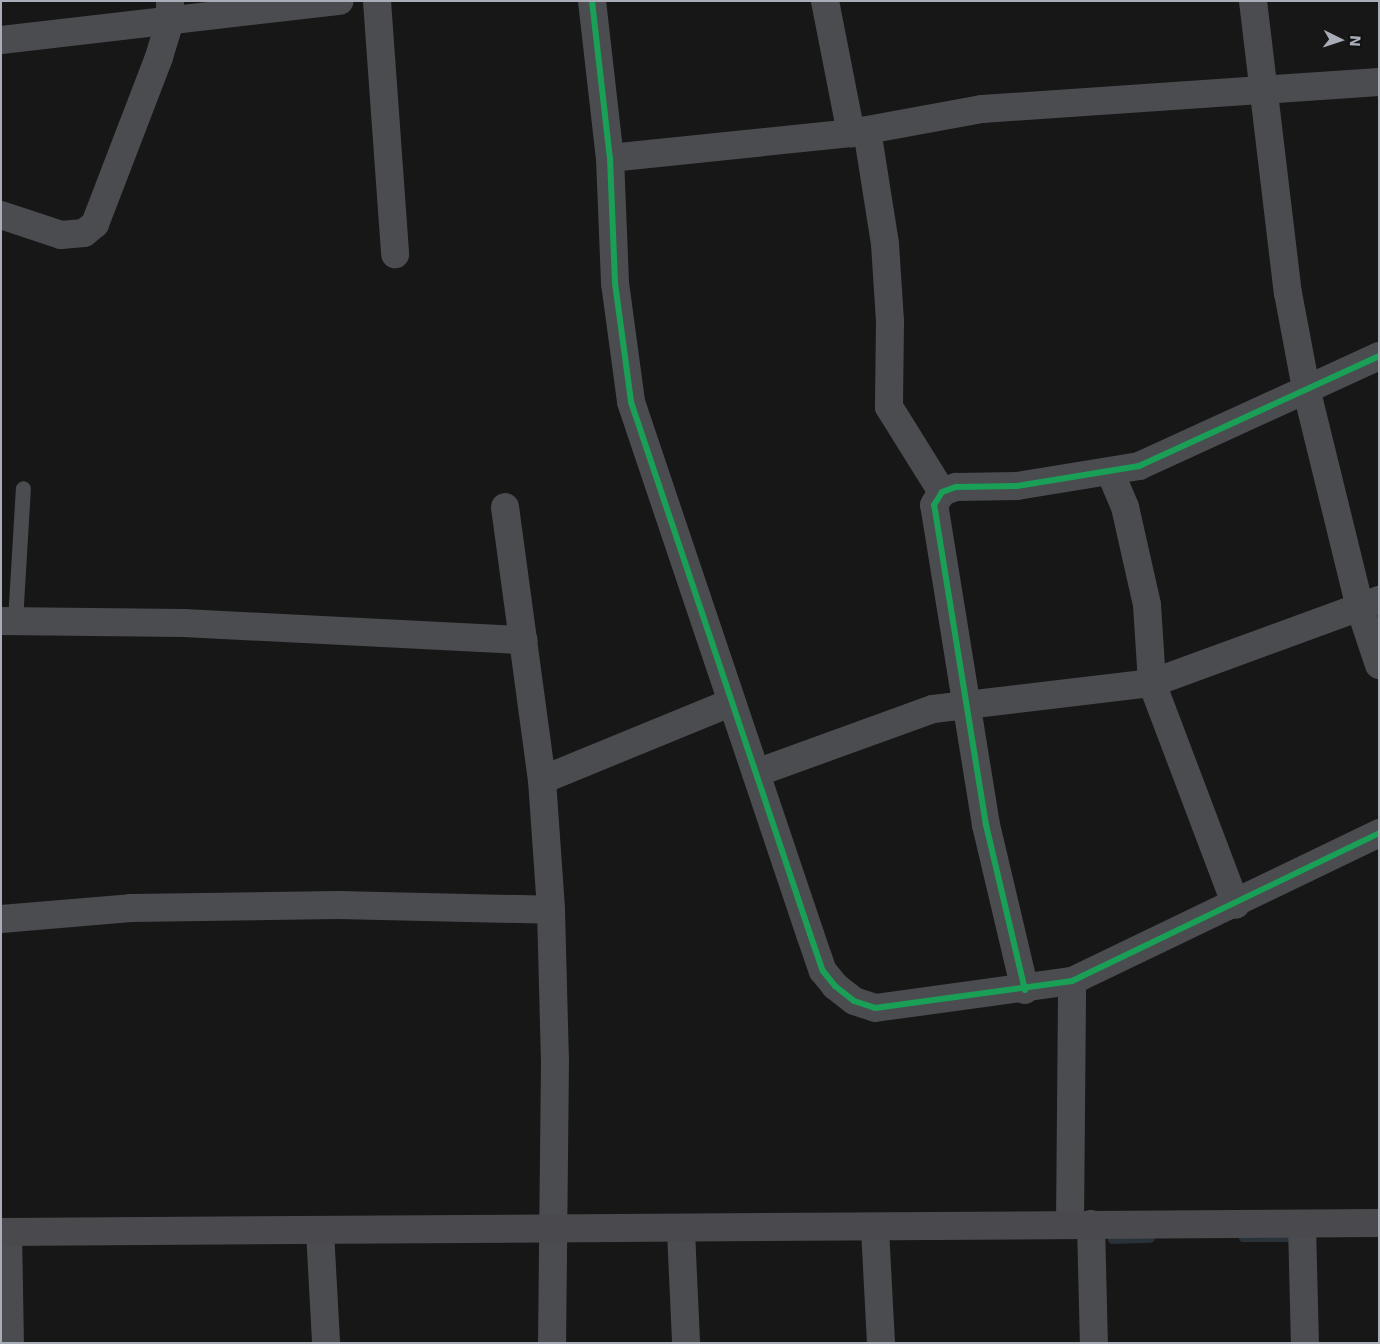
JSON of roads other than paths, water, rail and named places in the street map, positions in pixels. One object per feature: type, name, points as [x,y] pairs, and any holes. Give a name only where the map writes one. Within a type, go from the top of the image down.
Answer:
[{"type":"main road","points":[[5,1232],[874,1229],[1080,1224],[1379,1223]]},
{"type":"street","points":[[1,40],[170,12],[340,1]]},
{"type":"street","points":[[377,1],[395,254]]},
{"type":"street","points":[[592,1],[610,158],[615,283],[631,402],[823,971],[835,986],[854,1001],[875,1008],[1025,990],[1072,981],[1236,905],[1379,834]]},
{"type":"street","points":[[825,1],[859,131],[885,244],[890,322],[889,407],[942,492]]},
{"type":"street","points":[[1253,1],[1288,293],[1306,388],[1369,604],[1379,665]]},
{"type":"street","points":[[1,215],[62,235],[84,233],[95,224],[170,12]]},
{"type":"street","points":[[610,158],[859,131],[982,109],[1379,82]]},
{"type":"street","points":[[1025,990],[986,825],[934,505],[942,492],[956,487],[1017,486],[1111,474],[1139,466],[1379,356]]},
{"type":"street","points":[[1111,474],[1125,507],[1146,604],[1152,683],[1236,905]]},
{"type":"street","points":[[505,508],[542,780],[551,910],[552,1343]]},
{"type":"street","points":[[756,773],[907,716],[965,705],[1152,683],[1369,604]]},
{"type":"street","points":[[8,621],[184,622],[524,640]]},
{"type":"street","points":[[542,780],[732,702]]},
{"type":"street","points":[[1,919],[131,908],[338,905],[551,910]]},
{"type":"street","points":[[1072,981],[1080,1224],[1094,1343]]},
{"type":"street","points":[[1302,1224],[1304,1343]]},
{"type":"street","points":[[874,1229],[881,1343]]},
{"type":"street","points":[[682,1230],[686,1343]]},
{"type":"street","points":[[320,1231],[326,1343]]},
{"type":"street","points":[[5,1232],[10,1343]]},
{"type":"lane","points":[[8,621],[22,488]]},
{"type":"waterway","points":[[1243,1237],[1300,1237]]},
{"type":"waterway","points":[[1112,1239],[1150,1238]]}]
